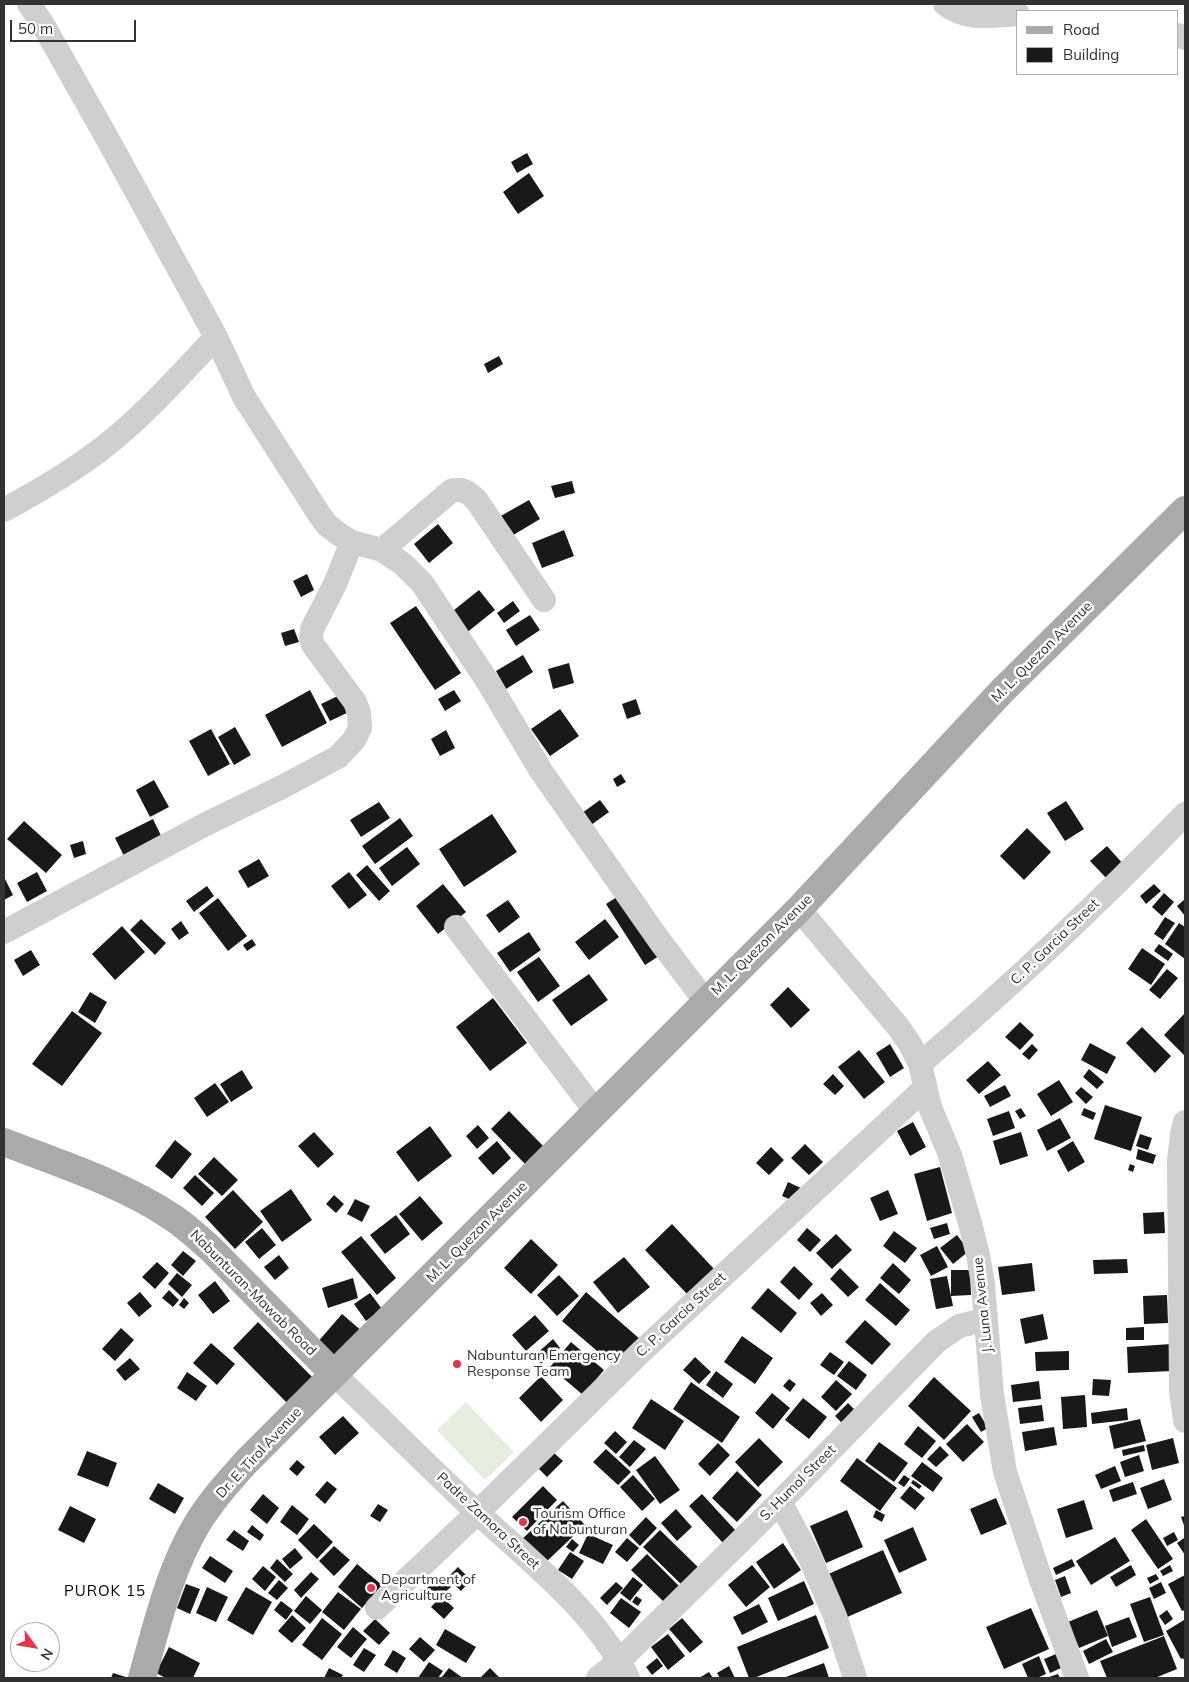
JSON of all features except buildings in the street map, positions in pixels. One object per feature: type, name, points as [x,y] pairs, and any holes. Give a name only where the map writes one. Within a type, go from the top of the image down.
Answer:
[{"type":"main road","name":"M. L. Quezon Avenue","points":[[334,1374],[799,909],[1002,691],[1185,510]]},
{"type":"main road","name":"Nabunturan-Mawab Road","points":[[4,1142],[120,1189],[171,1217],[213,1251],[334,1374]]},
{"type":"main road","name":"Dr. E. Tirol Avenue","points":[[142,1678],[167,1589],[179,1559],[197,1524],[214,1500],[247,1461],[334,1374]]},
{"type":"street","points":[[29,4],[42,23],[107,138],[216,337],[244,398],[308,498],[327,525],[340,535],[352,542],[382,550],[403,564],[422,582],[488,682],[541,771],[659,940],[706,1002]]},
{"type":"street","points":[[945,4],[953,10],[968,16],[1016,14]]},
{"type":"street","points":[[4,510],[60,480],[105,446],[150,406],[216,337]]},
{"type":"street","points":[[382,550],[451,491],[464,490],[477,501],[544,600]]},
{"type":"street","points":[[4,932],[206,824],[330,762],[338,757],[354,740],[360,728],[359,713],[355,702],[314,646],[311,638],[312,629],[335,584],[352,542]]},
{"type":"street","name":"C. P. Garcia Street","points":[[920,1064],[1040,957],[1185,814]]},
{"type":"street","name":"J. Luna Avenue","points":[[799,909],[899,1028],[920,1064],[930,1107],[952,1163],[978,1255],[983,1284],[992,1395],[1005,1472],[1040,1578],[1077,1678]]},
{"type":"street","points":[[456,926],[596,1112]]},
{"type":"street","name":"C. P. Garcia Street","points":[[377,1608],[641,1352],[925,1088]]},
{"type":"street","points":[[1185,1122],[1179,1161],[1182,1390],[1185,1421]]},
{"type":"street","name":"S. Humol Street","points":[[598,1678],[624,1670],[780,1502],[936,1342],[958,1326],[985,1320]]},
{"type":"street","name":"Padre Zamora Street","points":[[334,1374],[570,1598],[587,1617],[624,1670]]},
{"type":"street","points":[[780,1502],[810,1558],[835,1616],[856,1678]]},
{"type":"shaded area","points":[[466,1402],[514,1452],[485,1480],[437,1430]]},
{"type":"place","name":"Nabunturan Emergency Response Team","points":[[457,1364]]},
{"type":"place","name":"Tourism Office of Nabunturan","points":[[523,1522]]},
{"type":"place","name":"Department of Agriculture","points":[[371,1588]]},
{"type":"district","name":"PUROK 15","points":[[105,1591]]}]
